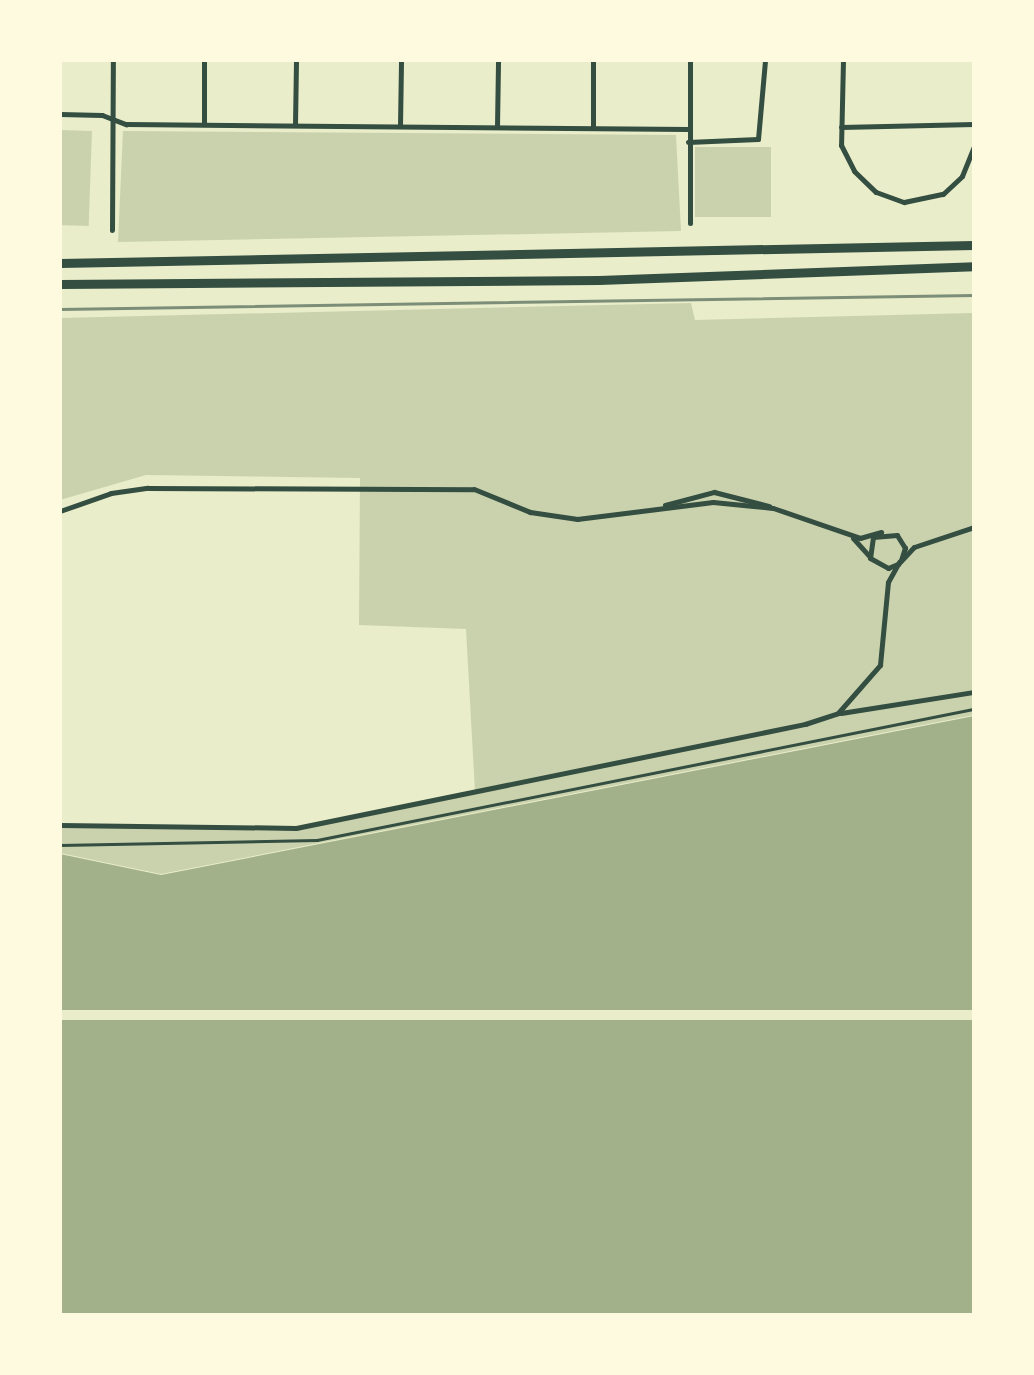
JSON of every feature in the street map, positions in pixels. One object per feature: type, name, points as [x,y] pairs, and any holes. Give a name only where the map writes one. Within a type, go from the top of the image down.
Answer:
[{"type":"highway","points":[[60,263],[974,245]]},
{"type":"highway","points":[[60,284],[581,280],[971,267]]},
{"type":"street","points":[[112,230],[113,60]]},
{"type":"street","points":[[204,60],[204,124]]},
{"type":"street","points":[[295,125],[296,60]]},
{"type":"street","points":[[400,126],[401,60]]},
{"type":"street","points":[[497,127],[498,60]]},
{"type":"street","points":[[593,60],[593,128]]},
{"type":"street","points":[[690,60],[690,223]]},
{"type":"street","points":[[688,142],[758,139],[765,60]]},
{"type":"street","points":[[842,60],[840,127],[854,171],[876,192],[904,202],[943,194],[962,176],[974,147]]},
{"type":"street","points":[[60,114],[204,124],[688,128]]},
{"type":"street","points":[[840,127],[974,124]]},
{"type":"street","points":[[60,511],[128,490],[457,489],[581,520],[713,502],[773,508]]},
{"type":"street","points":[[658,508],[710,492],[773,508],[851,536],[897,534],[921,545]]},
{"type":"street","points":[[872,562],[885,568],[921,545],[974,526]]},
{"type":"street","points":[[872,562],[869,544],[881,532]]},
{"type":"street","points":[[838,713],[880,665],[888,582],[904,548],[897,534]]},
{"type":"street","points":[[851,536],[888,582]]},
{"type":"street","points":[[60,825],[296,828],[838,713],[974,692]]},
{"type":"path","points":[[60,845],[317,840],[974,708]]},
{"type":"shaded area","points":[[60,130],[92,131],[89,226],[60,225]]},
{"type":"shaded area","points":[[123,131],[676,135],[681,231],[118,242]]},
{"type":"shaded area","points":[[695,147],[771,147],[771,217],[695,217]]},
{"type":"shaded area","points":[[691,303],[695,320],[974,313],[974,715],[161,874],[60,853],[60,825],[296,828],[475,792],[466,629],[359,625],[360,478],[146,475],[60,500],[60,318]]},
{"type":"shaded area","points":[[974,716],[974,1315],[60,1315],[60,854],[161,875]]},
{"type":"pier","points":[[60,1010],[974,1010],[974,1020],[60,1020]]},
{"type":"railway","points":[[60,309],[974,295]]}]
